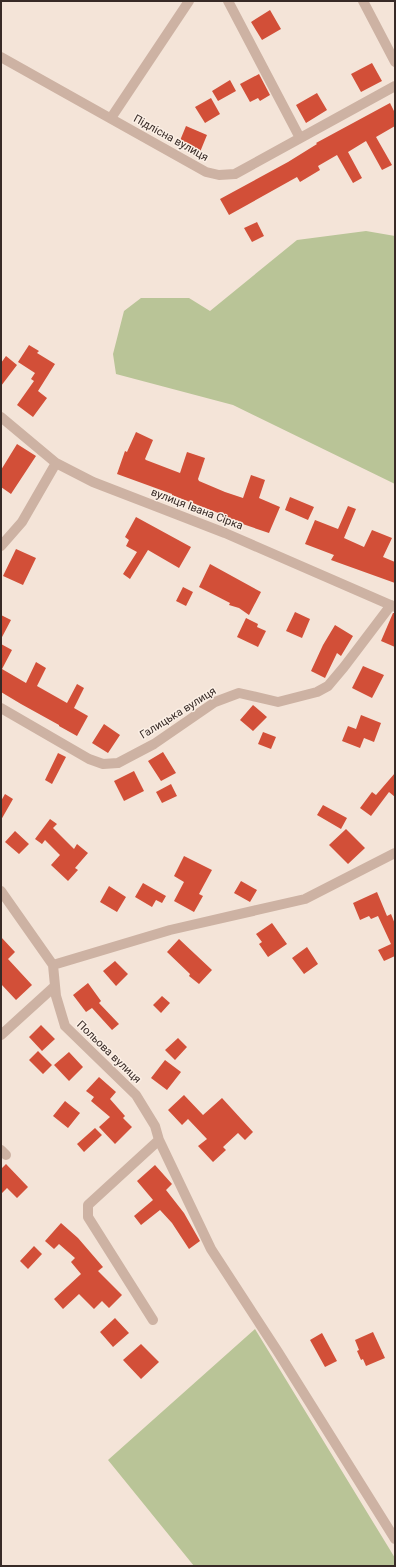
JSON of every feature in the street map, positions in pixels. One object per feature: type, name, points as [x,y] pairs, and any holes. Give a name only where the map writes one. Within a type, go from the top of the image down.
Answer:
[{"type":"street","points":[[111,118],[189,1]]},
{"type":"street","points":[[228,1],[300,138]]},
{"type":"street","points":[[363,1],[395,62]]},
{"type":"street","name":"Підлісна вулиця","points":[[1,57],[206,172],[219,175],[235,174],[395,86]]},
{"type":"street","name":"вулиця Івана Сірка","points":[[1,416],[56,463],[92,482],[225,533],[393,606]]},
{"type":"street","points":[[1,546],[22,522],[56,463]]},
{"type":"street","name":"Галицька вулиця","points":[[1,708],[89,759],[102,764],[118,763],[154,744],[215,702],[228,696],[240,693],[278,702],[317,692],[328,686],[393,606]]},
{"type":"street","points":[[1,890],[53,965],[170,930],[305,900],[395,853]]},
{"type":"street","name":"Польова вулиця","points":[[53,965],[56,996],[65,1026],[136,1095],[155,1126],[159,1140],[211,1249],[278,1352],[395,1539]]},
{"type":"street","points":[[1,1035],[55,986]]},
{"type":"street","points":[[153,1320],[88,1217],[88,1205],[159,1140]]},
{"type":"green space","points":[[366,231],[395,236],[395,484],[233,405],[116,374],[113,354],[124,311],[141,298],[189,298],[210,311],[297,240]]},
{"type":"green space","points":[[255,1329],[395,1558],[395,1566],[194,1566],[108,1460]]},
{"type":"building","points":[[270,10],[281,29],[262,40],[251,22]]},
{"type":"building","points":[[372,63],[382,81],[361,92],[351,74]]},
{"type":"building","points":[[259,74],[270,95],[260,101],[258,98],[250,102],[240,84]]},
{"type":"building","points":[[230,80],[236,91],[218,101],[212,91]]},
{"type":"building","points":[[317,93],[327,110],[306,123],[296,105]]},
{"type":"building","points":[[211,98],[220,114],[205,123],[195,107]]},
{"type":"building","points":[[390,103],[395,113],[395,126],[376,137],[392,165],[382,170],[366,141],[348,152],[362,178],[353,183],[337,155],[318,166],[320,170],[300,182],[297,177],[229,215],[220,199],[288,162],[317,144],[316,143]]},
{"type":"building","points":[[186,126],[207,135],[200,152],[179,143]]},
{"type":"building","points":[[257,222],[264,236],[252,242],[244,228]]},
{"type":"building","points":[[29,345],[39,351],[37,353],[55,364],[38,391],[47,398],[33,417],[17,405],[34,381],[31,379],[35,373],[18,362]]},
{"type":"building","points":[[6,356],[17,365],[1,386],[1,363]]},
{"type":"building","points":[[136,432],[153,440],[145,459],[146,460],[180,473],[187,452],[205,458],[198,479],[199,481],[225,492],[243,498],[251,475],[265,480],[259,498],[280,507],[269,533],[225,518],[226,516],[117,474],[125,451],[127,452]]},
{"type":"building","points":[[17,444],[36,456],[11,494],[1,487],[1,470]]},
{"type":"building","points":[[290,497],[314,507],[308,520],[285,510]]},
{"type":"building","points":[[348,506],[356,509],[344,538],[364,547],[372,530],[392,538],[383,557],[395,562],[395,583],[331,560],[334,555],[305,544],[315,520],[338,529]]},
{"type":"building","points":[[136,517],[191,547],[179,568],[148,550],[130,579],[123,574],[137,552],[126,546],[129,540],[125,537]]},
{"type":"building","points":[[16,549],[36,558],[23,585],[3,576]]},
{"type":"building","points":[[210,564],[261,592],[249,615],[239,608],[229,605],[230,603],[199,587]]},
{"type":"building","points":[[183,587],[193,592],[186,606],[176,601]]},
{"type":"building","points":[[295,612],[310,619],[302,638],[286,631]]},
{"type":"building","points":[[393,613],[395,613],[395,647],[381,641]]},
{"type":"building","points":[[1,615],[11,620],[1,639]]},
{"type":"building","points":[[246,618],[258,624],[257,627],[266,631],[258,647],[237,637]]},
{"type":"building","points":[[335,625],[353,636],[341,656],[337,653],[325,678],[311,671],[323,645]]},
{"type":"building","points":[[1,644],[12,650],[2,669],[26,683],[36,662],[46,668],[37,686],[67,703],[77,684],[84,688],[74,708],[88,716],[77,736],[1,692]]},
{"type":"building","points":[[363,666],[384,675],[372,698],[352,688]]},
{"type":"building","points":[[253,705],[267,717],[253,731],[240,720]]},
{"type":"building","points":[[361,715],[381,723],[374,742],[364,738],[360,748],[342,741],[348,726],[356,729]]},
{"type":"building","points":[[104,724],[120,735],[108,753],[92,743]]},
{"type":"building","points":[[263,732],[276,737],[271,749],[258,744]]},
{"type":"building","points":[[163,752],[176,773],[161,781],[148,761]]},
{"type":"building","points":[[58,753],[66,757],[52,784],[45,780]]},
{"type":"building","points":[[134,771],[144,791],[124,801],[114,781]]},
{"type":"building","points":[[395,773],[395,797],[389,792],[371,816],[360,808],[372,792],[376,795]]},
{"type":"building","points":[[171,784],[177,796],[162,803],[156,792]]},
{"type":"building","points":[[5,794],[13,799],[1,820],[1,801]]},
{"type":"building","points":[[323,805],[347,818],[341,829],[317,815]]},
{"type":"building","points":[[50,819],[57,824],[53,828],[74,849],[77,844],[88,853],[75,868],[78,870],[68,881],[51,865],[60,855],[45,840],[42,844],[35,839]]},
{"type":"building","points":[[346,829],[365,848],[348,864],[329,845]]},
{"type":"building","points":[[15,831],[29,844],[19,854],[5,842]]},
{"type":"building","points":[[184,856],[212,870],[199,894],[203,896],[194,912],[174,901],[184,882],[174,876]]},
{"type":"building","points":[[241,881],[257,890],[250,902],[234,893]]},
{"type":"building","points":[[143,883],[166,896],[162,903],[156,900],[152,907],[135,897]]},
{"type":"building","points":[[109,886],[126,897],[117,912],[100,902]]},
{"type":"building","points":[[377,892],[387,916],[391,914],[395,924],[395,956],[384,961],[378,950],[391,944],[378,916],[371,919],[369,916],[360,920],[353,903]]},
{"type":"building","points":[[272,923],[287,944],[268,957],[259,944],[262,942],[256,934]]},
{"type":"building","points":[[1,937],[15,952],[8,959],[32,985],[16,1000],[1,984]]},
{"type":"building","points":[[179,939],[212,970],[199,984],[189,976],[190,974],[167,952]]},
{"type":"building","points":[[307,947],[318,964],[304,974],[292,958]]},
{"type":"building","points":[[115,961],[128,974],[116,986],[103,971]]},
{"type":"building","points":[[88,983],[101,1001],[99,1003],[119,1024],[112,1030],[92,1008],[86,1012],[73,995]]},
{"type":"building","points":[[162,996],[170,1003],[161,1013],[153,1005]]},
{"type":"building","points":[[41,1025],[55,1039],[42,1051],[29,1037]]},
{"type":"building","points":[[178,1038],[187,1047],[175,1060],[165,1050]]},
{"type":"building","points":[[38,1051],[52,1065],[43,1074],[29,1060]]},
{"type":"building","points":[[69,1052],[83,1067],[69,1081],[54,1065]]},
{"type":"building","points":[[165,1060],[181,1072],[167,1090],[151,1078]]},
{"type":"building","points":[[99,1077],[116,1092],[110,1099],[125,1116],[123,1118],[132,1127],[115,1144],[99,1127],[110,1117],[91,1101],[94,1097],[86,1091]]},
{"type":"building","points":[[184,1095],[203,1115],[222,1098],[253,1132],[245,1140],[238,1133],[223,1147],[226,1150],[213,1162],[198,1146],[207,1139],[188,1119],[182,1125],[168,1110]]},
{"type":"building","points":[[65,1101],[80,1113],[68,1128],[53,1116]]},
{"type":"building","points":[[95,1128],[102,1135],[84,1152],[77,1144]]},
{"type":"building","points":[[6,1164],[28,1187],[17,1198],[7,1188],[1,1194],[1,1169]]},
{"type":"building","points":[[155,1165],[172,1184],[166,1190],[184,1213],[200,1241],[189,1249],[172,1223],[160,1210],[141,1225],[134,1216],[153,1200],[137,1181]]},
{"type":"building","points":[[61,1223],[78,1238],[103,1267],[98,1271],[122,1295],[109,1308],[102,1301],[94,1309],[79,1294],[63,1309],[54,1299],[81,1274],[71,1262],[75,1258],[59,1244],[54,1249],[45,1241]]},
{"type":"building","points":[[34,1246],[42,1254],[28,1269],[20,1261]]},
{"type":"building","points":[[115,1318],[129,1333],[113,1347],[100,1332]]},
{"type":"building","points":[[373,1332],[385,1358],[366,1366],[363,1359],[361,1360],[357,1351],[359,1350],[355,1340]]},
{"type":"building","points":[[322,1333],[337,1361],[325,1367],[310,1340]]},
{"type":"building","points":[[141,1344],[159,1362],[141,1379],[123,1360]]}]
